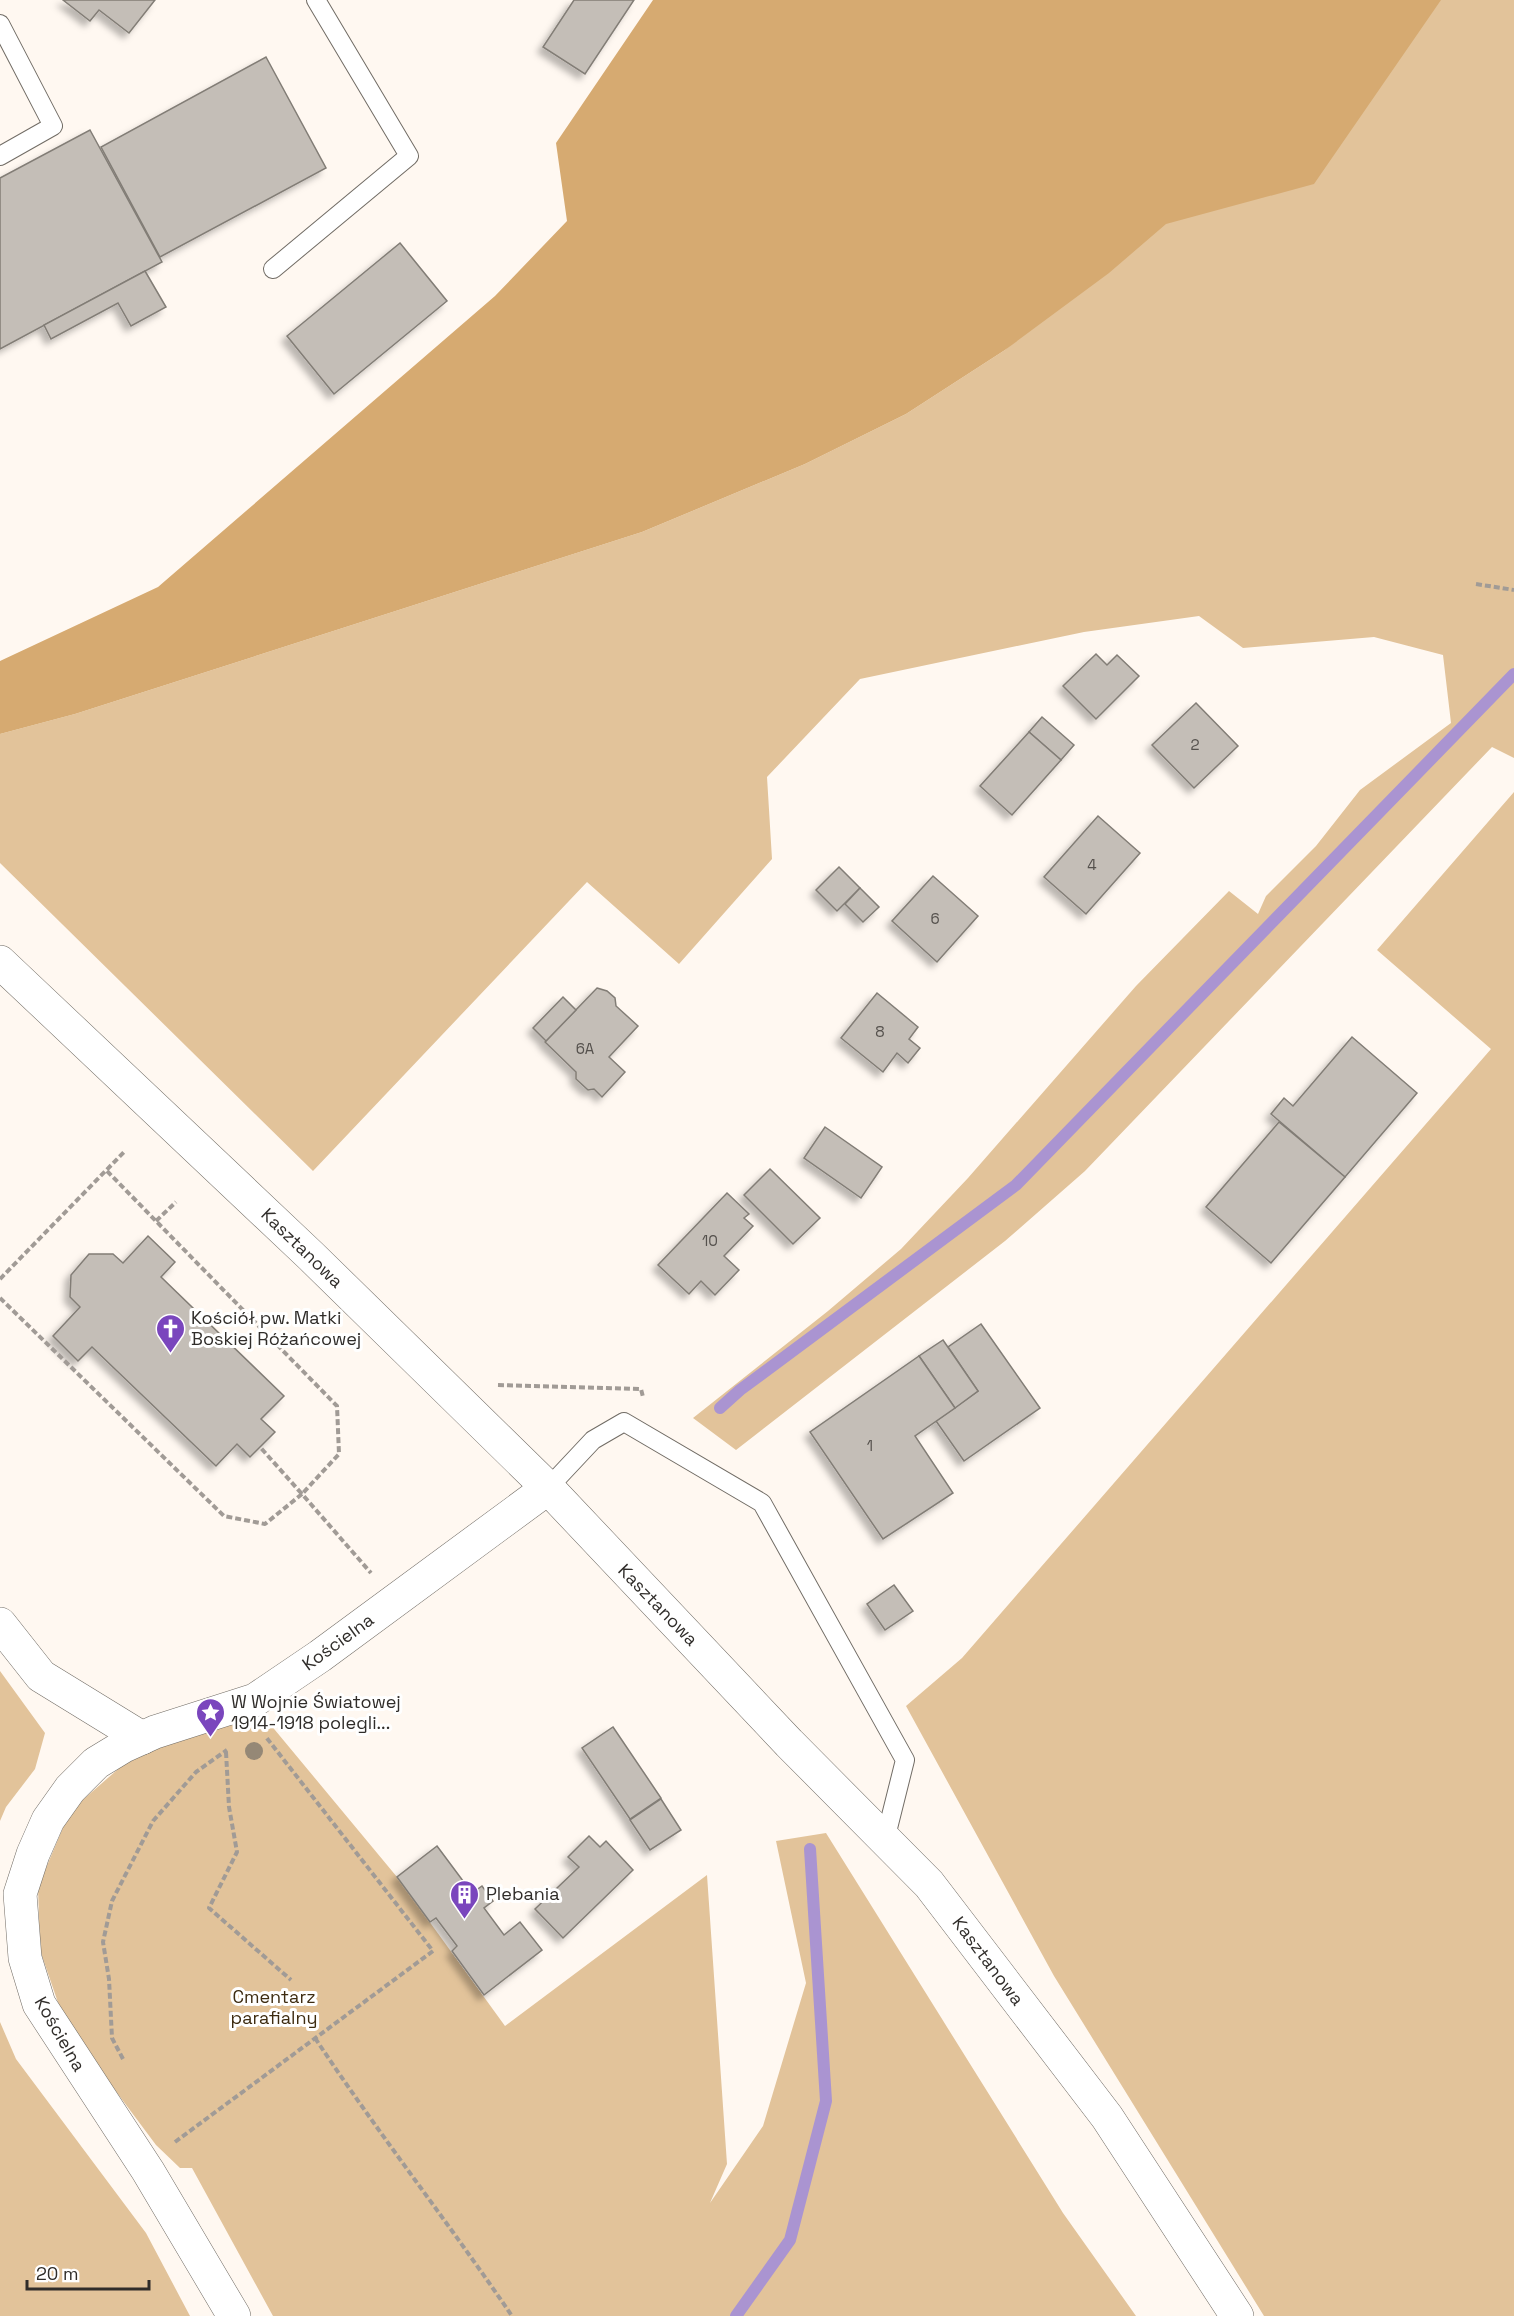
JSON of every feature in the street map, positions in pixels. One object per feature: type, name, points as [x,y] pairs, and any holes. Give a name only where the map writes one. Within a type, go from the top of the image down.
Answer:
[{"type":"street","name":"Kasztanowa","points":[[0,962],[311,1256],[548,1488],[789,1743],[929,1884],[1107,2116],[1237,2316]]},
{"type":"street","name":"Kościelna","points":[[234,2316],[148,2171],[39,2004],[25,1958],[20,1894],[33,1854],[48,1820],[70,1789],[96,1763],[142,1738],[245,1721],[311,1662],[548,1488]]},
{"type":"street","points":[[0,1624],[41,1676],[142,1738]]},
{"type":"lane","points":[[273,269],[409,156],[316,0]]},
{"type":"lane","points":[[0,24],[53,126],[0,156]]},
{"type":"lane","points":[[548,1488],[593,1440],[624,1422],[762,1503],[904,1760],[885,1840]]},
{"type":"path","points":[[1476,584],[1514,590]]},
{"type":"path","points":[[0,1279],[108,1171],[125,1151]]},
{"type":"path","points":[[0,1298],[224,1516],[266,1524],[302,1494],[339,1454],[337,1406],[108,1171]]},
{"type":"path","points":[[156,1221],[176,1202]]},
{"type":"path","points":[[260,1447],[376,1578],[393,1602]]},
{"type":"path","points":[[126,2063],[112,2038],[109,1979],[103,1942],[112,1901],[153,1821],[196,1772],[226,1751],[245,1721],[264,1734],[433,1951],[174,2143]]},
{"type":"path","points":[[226,1751],[229,1807],[237,1852],[209,1908],[291,1980]]},
{"type":"path","points":[[315,2038],[369,2119],[453,2229],[512,2316]]},
{"type":"green space","points":[[1413,0],[1514,0],[1514,758],[1492,747],[1085,1171],[1005,1241],[736,1450],[693,1418],[828,1311],[901,1249],[968,1178],[1136,986],[1229,891],[1258,914],[1266,896],[1316,846],[1360,790],[1451,723],[1443,655],[1374,637],[1243,648],[1199,616],[1084,632],[860,679],[767,777],[772,859],[679,964],[587,882],[313,1171],[0,863],[0,734],[75,714],[642,532],[805,464],[906,414],[1005,350]]},
{"type":"green space","points":[[1514,792],[1514,2316],[1264,2316],[1054,1976],[906,1706],[962,1658],[1491,1049],[1377,950]]},
{"type":"green space","points":[[0,1671],[45,1733],[35,1769],[6,1807],[0,1821]]},
{"type":"green space","name":"Cmentarz parafialny","points":[[265,1718],[397,1877],[505,2026],[707,1875],[727,2164],[710,2203],[763,2126],[806,1983],[776,1841],[826,1833],[1063,2213],[1136,2316],[273,2316],[192,2168],[180,2168],[156,2145],[65,2023],[40,1950],[38,1887],[70,1811],[132,1757],[216,1724]]},
{"type":"green space","points":[[0,2022],[16,2059],[146,2233],[190,2316],[0,2316]]},
{"type":"shaded area","points":[[653,0],[1441,0],[1314,184],[1166,224],[1109,273],[1005,350],[906,414],[805,464],[642,532],[75,714],[0,734],[0,661],[158,587],[495,296],[567,221],[556,143]]},
{"type":"building","points":[[63,0],[155,0],[129,33],[99,10],[90,21]]},
{"type":"building","points":[[574,0],[634,0],[585,74],[543,47]]},
{"type":"building","points":[[266,57],[326,168],[160,257],[101,147]]},
{"type":"building","points":[[90,130],[162,262],[0,349],[0,178]]},
{"type":"building","points":[[400,243],[447,301],[334,394],[287,336]]},
{"type":"building","points":[[145,271],[166,307],[131,326],[118,303],[51,339],[44,325]]},
{"type":"building","points":[[1096,654],[1107,665],[1117,655],[1139,676],[1096,719],[1063,686]]},
{"type":"building","points":[[1196,703],[1238,746],[1194,788],[1152,745]]},
{"type":"building","points":[[1042,717],[1074,745],[1061,760],[1029,732]]},
{"type":"building","points":[[1029,732],[1061,760],[1012,815],[980,786]]},
{"type":"building","points":[[1098,816],[1140,853],[1086,914],[1044,877]]},
{"type":"building","points":[[839,867],[860,888],[837,911],[816,890]]},
{"type":"building","points":[[933,876],[978,916],[937,962],[892,921]]},
{"type":"building","points":[[860,888],[879,907],[863,922],[845,904]]},
{"type":"building","points":[[597,988],[607,991],[615,998],[616,1006],[638,1026],[609,1057],[625,1072],[602,1097],[594,1089],[588,1090],[576,1079],[576,1072],[545,1042]]},
{"type":"building","points":[[877,993],[918,1027],[909,1039],[920,1048],[908,1063],[897,1053],[883,1072],[841,1038]]},
{"type":"building","points":[[563,997],[576,1010],[546,1041],[533,1028]]},
{"type":"building","points":[[1352,1037],[1417,1093],[1345,1177],[1271,1114],[1284,1098],[1293,1106]]},
{"type":"building","points":[[1279,1122],[1345,1177],[1271,1263],[1206,1207]]},
{"type":"building","points":[[825,1127],[882,1167],[861,1198],[804,1158]]},
{"type":"building","points":[[770,1169],[820,1218],[793,1244],[744,1195]]},
{"type":"building","points":[[727,1193],[749,1214],[744,1218],[753,1226],[724,1256],[739,1270],[715,1295],[701,1281],[689,1294],[658,1265]]},
{"type":"building","name":"Kościół pw. Matki Boskiej Różańcowej","points":[[148,1236],[175,1262],[161,1277],[284,1396],[261,1419],[275,1432],[250,1457],[237,1444],[216,1466],[92,1347],[78,1361],[53,1336],[80,1307],[70,1297],[71,1275],[89,1254],[113,1254],[123,1263]]},
{"type":"building","points":[[981,1324],[1040,1408],[964,1461],[936,1421],[978,1391],[948,1347]]},
{"type":"building","points":[[943,1340],[978,1391],[955,1408],[919,1356]]},
{"type":"building","points":[[919,1356],[955,1408],[915,1436],[953,1493],[883,1539],[810,1432]]},
{"type":"building","points":[[894,1585],[913,1611],[885,1630],[867,1604]]},
{"type":"building","points":[[613,1727],[661,1798],[630,1819],[582,1748]]},
{"type":"building","points":[[661,1799],[681,1830],[650,1850],[630,1820]]},
{"type":"building","points":[[589,1836],[600,1847],[606,1841],[633,1870],[563,1938],[535,1909],[579,1867],[568,1857]]},
{"type":"building","name":"Plebania","points":[[437,1846],[472,1893],[482,1886],[493,1901],[484,1908],[504,1935],[520,1922],[542,1950],[484,1995],[452,1951],[457,1946],[436,1918],[430,1922],[397,1877]]},
{"type":"waterway","points":[[720,1408],[740,1390],[1016,1185],[1514,674]]},
{"type":"waterway","points":[[736,2316],[790,2240],[826,2101],[810,1849]]},
{"type":"place","name":"Kościół pw. Matki Boskiej Różańcowej","points":[[170,1354]]},
{"type":"place","name":"W Wojnie Światowej 1914-1918 polegli...","points":[[210,1738]]},
{"type":"place","name":"Plebania","points":[[465,1920]]}]
